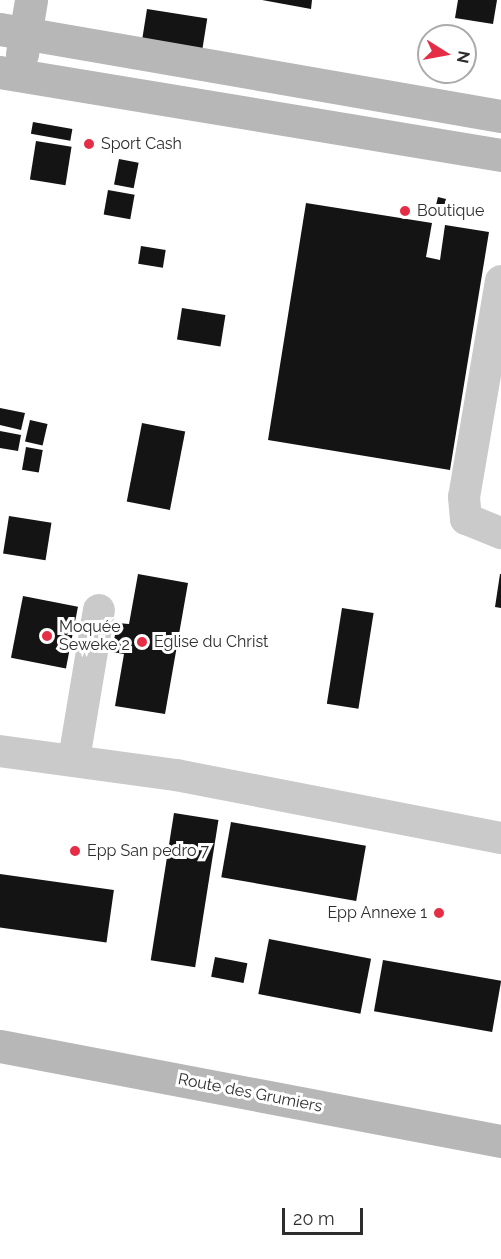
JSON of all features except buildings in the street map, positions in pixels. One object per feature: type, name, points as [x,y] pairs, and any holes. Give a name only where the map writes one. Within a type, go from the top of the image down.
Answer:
[{"type":"main road","points":[[31,0],[13,31],[9,73],[501,155]]},
{"type":"main road","points":[[13,31],[501,116]]},
{"type":"main road","name":"Route des Grumiers","points":[[0,1046],[501,1141]]},
{"type":"street","points":[[501,281],[464,497],[466,519],[501,533]]},
{"type":"street","points":[[74,759],[99,610]]},
{"type":"street","points":[[0,751],[74,759],[176,775],[501,838]]},
{"type":"place","name":"Sport Cash","points":[[89,144]]},
{"type":"place","name":"Boutique","points":[[405,211]]},
{"type":"place","name":"Moquée Seweke 2","points":[[47,636]]},
{"type":"place","name":"Eglise du Christ","points":[[142,642]]},
{"type":"place","name":"Epp San pedro 7","points":[[75,851]]},
{"type":"place","name":"Epp Annexe 1","points":[[439,913]]}]
